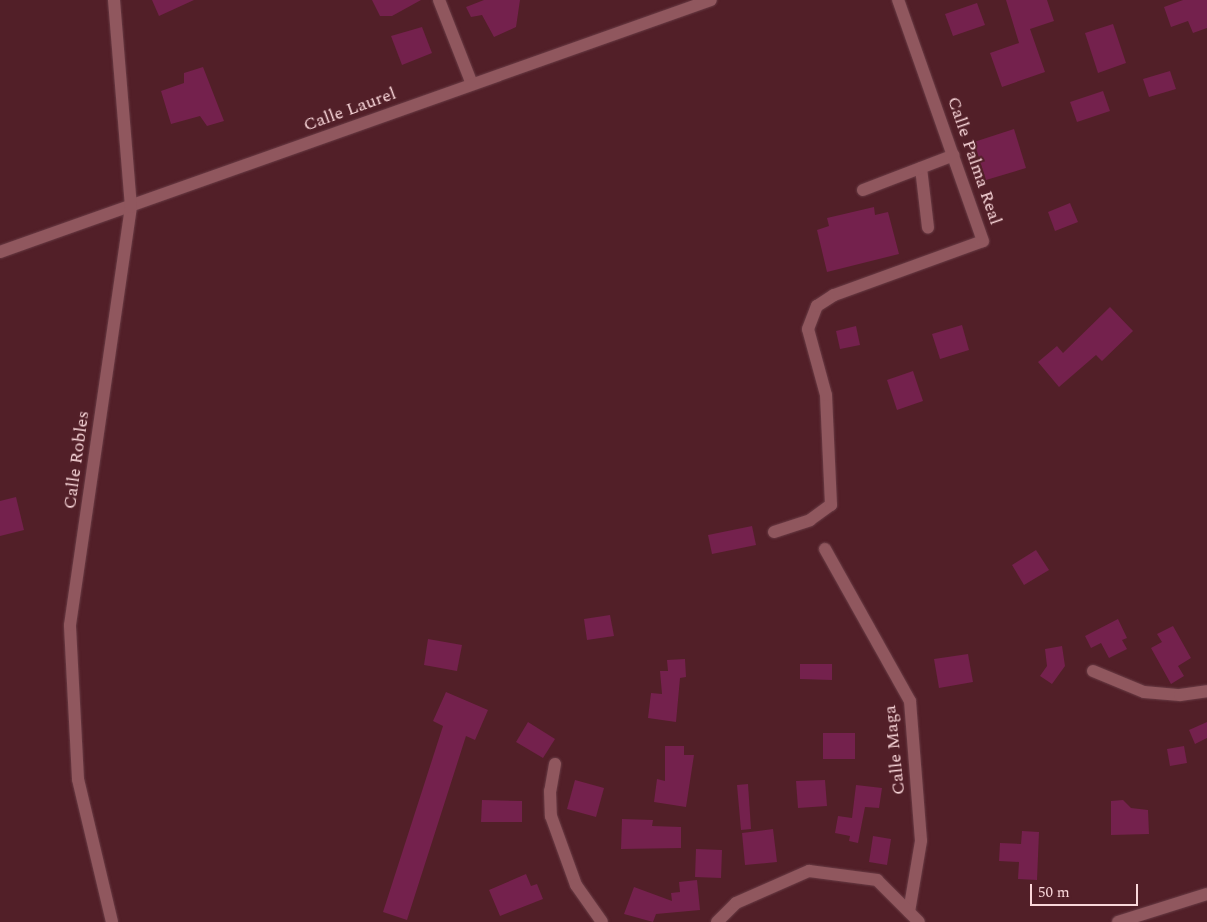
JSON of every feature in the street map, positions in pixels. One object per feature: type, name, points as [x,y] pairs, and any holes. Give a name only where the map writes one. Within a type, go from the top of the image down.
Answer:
[{"type":"street","name":"Calle Robles","points":[[112,922],[78,779],[70,625],[131,207],[114,0]]},
{"type":"street","points":[[439,0],[472,84]]},
{"type":"street","name":"Calle Palma Real","points":[[774,532],[810,520],[831,505],[826,395],[808,329],[817,306],[834,295],[983,242],[898,0]]},
{"type":"street","name":"Calle Laurel","points":[[0,252],[131,207],[703,1]]},
{"type":"street","points":[[863,190],[954,156]]},
{"type":"street","points":[[921,168],[928,228]]},
{"type":"street","name":"Calle Maga","points":[[825,549],[910,701],[921,841],[909,912]]},
{"type":"street","points":[[1093,671],[1144,692],[1180,695],[1207,692]]},
{"type":"street","points":[[555,764],[550,791],[551,816],[576,885],[602,922]]},
{"type":"street","points":[[717,922],[736,903],[809,871],[877,880],[919,922]]},
{"type":"street","points":[[1118,922],[1207,894]]},
{"type":"building","points":[[152,0],[194,0],[159,16]]},
{"type":"building","points":[[372,0],[421,0],[392,16],[380,16]]},
{"type":"building","points":[[484,0],[520,0],[516,27],[494,37],[482,15],[471,17],[466,7]]},
{"type":"building","points":[[1006,0],[1047,0],[1054,21],[1030,29],[1045,72],[1002,87],[990,53],[1019,43]]},
{"type":"building","points":[[1183,0],[1207,0],[1207,28],[1193,33],[1188,21],[1171,27],[1164,7]]},
{"type":"building","points":[[977,3],[985,25],[953,36],[945,14]]},
{"type":"building","points":[[1113,24],[1126,63],[1098,73],[1085,33]]},
{"type":"building","points":[[422,27],[432,53],[402,65],[391,36]]},
{"type":"building","points":[[203,67],[224,121],[207,126],[200,116],[171,124],[161,91],[184,83],[184,73]]},
{"type":"building","points":[[1170,71],[1176,89],[1149,97],[1143,79]]},
{"type":"building","points":[[1103,91],[1110,111],[1077,122],[1070,102]]},
{"type":"building","points":[[1014,129],[1026,168],[986,180],[974,142]]},
{"type":"building","points":[[1070,203],[1078,222],[1055,231],[1048,212]]},
{"type":"building","points":[[874,207],[875,215],[888,212],[899,254],[827,272],[817,230],[829,226],[827,218]]},
{"type":"building","points":[[1110,307],[1133,331],[1102,361],[1096,355],[1059,387],[1038,362],[1057,346],[1063,353]]},
{"type":"building","points":[[962,325],[969,350],[940,359],[932,334]]},
{"type":"building","points":[[856,326],[860,345],[840,349],[836,331]]},
{"type":"building","points":[[913,371],[923,401],[897,410],[887,380]]},
{"type":"building","points":[[16,497],[24,530],[0,536],[0,501]]},
{"type":"building","points":[[752,526],[756,545],[712,554],[708,535]]},
{"type":"building","points":[[1036,550],[1049,570],[1024,585],[1012,565]]},
{"type":"building","points":[[610,615],[614,636],[587,640],[584,619]]},
{"type":"building","points":[[1118,619],[1127,638],[1122,640],[1127,649],[1109,658],[1101,643],[1091,648],[1085,636]]},
{"type":"building","points":[[1173,626],[1191,658],[1178,666],[1184,676],[1171,684],[1151,648],[1162,642],[1157,634]]},
{"type":"building","points":[[428,639],[462,645],[457,671],[424,665]]},
{"type":"building","points":[[1062,646],[1065,666],[1052,684],[1040,676],[1047,666],[1045,649]]},
{"type":"building","points":[[968,654],[973,682],[939,688],[934,659]]},
{"type":"building","points":[[685,659],[686,677],[680,678],[676,722],[648,718],[651,693],[662,694],[660,671],[668,671],[667,660]]},
{"type":"building","points":[[800,664],[832,664],[832,680],[800,679]]},
{"type":"building","points":[[446,692],[488,710],[475,740],[466,736],[407,920],[383,912],[443,726],[433,721]]},
{"type":"building","points":[[528,722],[555,739],[543,758],[516,742]]},
{"type":"building","points":[[1207,722],[1207,738],[1195,744],[1189,730]]},
{"type":"building","points":[[823,733],[855,733],[855,759],[823,759]]},
{"type":"building","points":[[665,746],[684,746],[684,755],[694,755],[686,807],[654,802],[657,779],[665,781]]},
{"type":"building","points":[[1184,746],[1187,763],[1170,766],[1167,749]]},
{"type":"building","points":[[575,780],[604,788],[596,817],[567,809]]},
{"type":"building","points":[[825,780],[827,806],[798,808],[796,781]]},
{"type":"building","points":[[748,784],[751,829],[741,830],[737,785]]},
{"type":"building","points":[[856,785],[882,788],[879,808],[865,807],[858,843],[849,841],[850,836],[835,833],[838,816],[852,818]]},
{"type":"building","points":[[482,800],[522,801],[522,822],[481,822]]},
{"type":"building","points":[[1123,800],[1131,808],[1148,810],[1149,834],[1111,835],[1111,801]]},
{"type":"building","points":[[622,819],[653,820],[652,826],[681,827],[681,848],[621,849]]},
{"type":"building","points":[[773,829],[777,862],[745,865],[742,833]]},
{"type":"building","points":[[1022,831],[1039,832],[1037,880],[1018,879],[1019,862],[999,861],[1000,843],[1021,844]]},
{"type":"building","points":[[873,836],[891,839],[887,865],[869,862]]},
{"type":"building","points":[[696,849],[722,850],[721,878],[695,877]]},
{"type":"building","points":[[526,874],[531,886],[537,884],[543,899],[500,916],[489,890]]},
{"type":"building","points":[[697,880],[700,910],[656,914],[653,922],[624,914],[634,887],[672,901],[671,893],[680,892],[679,882]]}]
